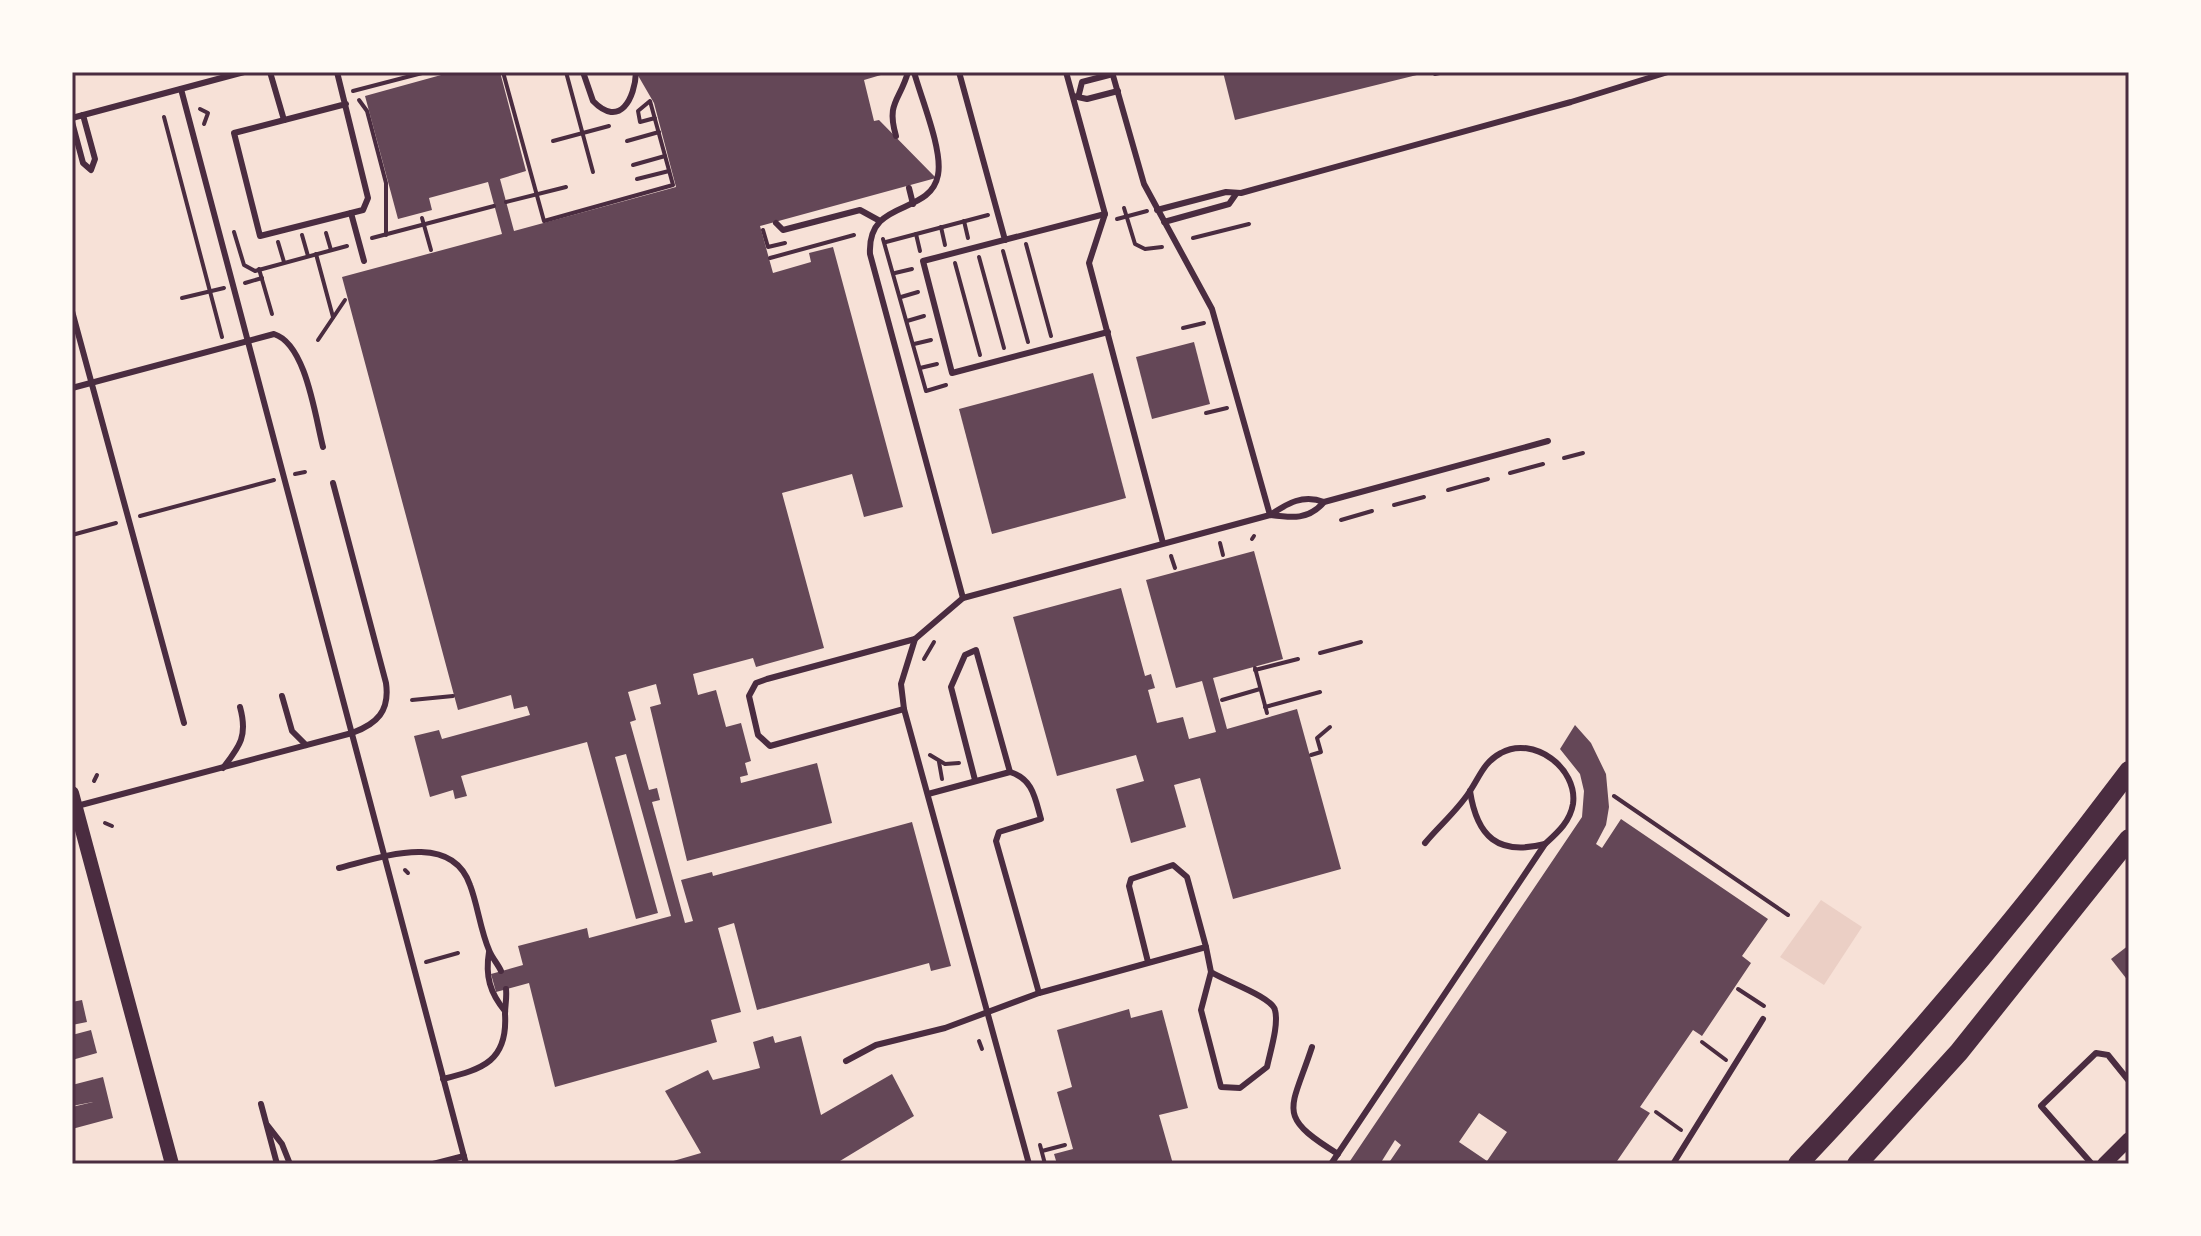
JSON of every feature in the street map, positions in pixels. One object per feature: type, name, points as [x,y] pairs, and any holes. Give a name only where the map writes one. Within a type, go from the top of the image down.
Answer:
[{"type":"highway","points":[[1798,1164],[1870,1088],[1990,947],[2129,771]]},
{"type":"highway","points":[[1857,1164],[1959,1052],[2129,839]]},
{"type":"street","points":[[74,800],[172,1164]]},
{"type":"street","points":[[2104,1164],[2129,1139]]},
{"type":"lane","points":[[83,115],[95,159],[91,170],[83,163],[72,120],[83,115],[244,72]]},
{"type":"lane","points":[[270,72],[284,120]]},
{"type":"lane","points":[[337,72],[346,104],[368,198],[363,210],[260,236],[234,133],[346,104]]},
{"type":"lane","points":[[583,72],[593,101],[609,110],[618,110],[631,102],[635,94],[636,72]]},
{"type":"lane","points":[[896,136],[891,119],[892,105],[911,72]]},
{"type":"lane","points":[[911,72],[938,171],[931,190],[913,204],[895,209],[880,221],[873,234],[870,254],[963,598]]},
{"type":"lane","points":[[959,72],[1005,240]]},
{"type":"lane","points":[[1066,72],[1076,95],[1105,214],[1089,263],[1163,543]]},
{"type":"lane","points":[[1157,210],[1226,192],[1236,194],[1571,102],[1668,72]]},
{"type":"lane","points":[[1076,95],[1082,82],[1113,73],[1144,184],[1212,309],[1270,515]]},
{"type":"lane","points":[[181,89],[466,1164]]},
{"type":"lane","points":[[1076,95],[1087,99],[1118,91]]},
{"type":"lane","points":[[909,188],[913,204]]},
{"type":"lane","points":[[1164,222],[1229,204],[1236,194]]},
{"type":"lane","points":[[776,223],[779,229],[786,230],[860,210],[880,221]]},
{"type":"lane","points":[[351,213],[364,261]]},
{"type":"lane","points":[[1105,214],[923,261],[952,373],[1108,332]]},
{"type":"lane","points":[[72,311],[184,723]]},
{"type":"lane","points":[[72,388],[247,338],[274,334],[291,345],[298,356],[323,447]]},
{"type":"lane","points":[[904,709],[770,746],[758,735],[749,696],[756,683],[767,679],[915,639],[963,598],[1270,515],[1290,502],[1310,497],[1324,502],[1548,441]]},
{"type":"lane","points":[[74,800],[223,768],[352,733],[380,717],[388,694],[333,483]]},
{"type":"lane","points":[[1270,515],[1294,519],[1315,513],[1324,502]]},
{"type":"lane","points":[[915,639],[901,684],[904,709],[1029,1164]]},
{"type":"lane","points":[[975,780],[951,687],[965,655],[976,650],[1010,772]]},
{"type":"lane","points":[[282,696],[292,731],[307,745]]},
{"type":"lane","points":[[223,768],[244,739],[240,707]]},
{"type":"lane","points":[[1331,1164],[1545,844],[1564,826],[1573,803],[1569,777],[1552,757],[1528,748],[1503,752],[1482,767],[1470,791],[1425,843]]},
{"type":"lane","points":[[928,794],[1010,772],[1027,781],[1041,819],[999,832],[996,841],[1039,993]]},
{"type":"lane","points":[[1470,791],[1473,813],[1484,832],[1502,845],[1523,850],[1545,844]]},
{"type":"lane","points":[[339,868],[431,851],[447,856],[458,865],[470,883],[489,952],[501,971]]},
{"type":"lane","points":[[1148,962],[1129,886],[1131,879],[1140,874],[1173,865],[1187,877],[1206,947],[1211,972],[1201,1010],[1221,1087],[1229,1090],[1240,1088],[1267,1067],[1276,1011],[1269,999],[1229,984],[1211,972]]},
{"type":"lane","points":[[846,1061],[876,1045],[988,1013],[1039,993],[1206,947]]},
{"type":"lane","points":[[489,952],[486,971],[493,997],[505,1011]]},
{"type":"lane","points":[[443,1079],[471,1072],[494,1057],[505,1038],[506,989]]},
{"type":"lane","points":[[1673,1164],[1763,1019]]},
{"type":"lane","points":[[1312,1047],[1294,1102],[1294,1116],[1302,1132],[1338,1154]]},
{"type":"lane","points":[[2092,1164],[2041,1106],[2096,1053],[2108,1055],[2129,1081]]},
{"type":"lane","points":[[261,1104],[277,1164]]},
{"type":"lane","points":[[267,1125],[282,1144],[290,1164]]},
{"type":"lane","points":[[433,1164],[464,1156]]},
{"type":"path","points":[[352,92],[426,72]]},
{"type":"path","points":[[503,72],[544,221],[673,185],[659,132],[655,118],[652,110],[650,101],[638,111],[640,122],[655,118]]},
{"type":"path","points":[[566,72],[593,172]]},
{"type":"path","points":[[1435,74],[1444,72]]},
{"type":"path","points":[[350,78],[352,92],[367,111],[386,183],[386,235]]},
{"type":"path","points":[[200,109],[208,113]]},
{"type":"path","points":[[164,117],[221,333]]},
{"type":"path","points":[[553,141],[609,125]]},
{"type":"path","points":[[627,141],[659,132]]},
{"type":"path","points":[[633,165],[665,156]]},
{"type":"path","points":[[637,179],[669,171]]},
{"type":"path","points":[[506,202],[566,187]]},
{"type":"path","points":[[372,238],[456,219],[494,206]]},
{"type":"path","points":[[1124,208],[1138,246],[1145,249],[1162,247]]},
{"type":"path","points":[[1118,219],[1144,212]]},
{"type":"path","points":[[947,385],[926,391],[886,242],[988,215]]},
{"type":"path","points":[[422,218],[431,250]]},
{"type":"path","points":[[964,221],[968,239]]},
{"type":"path","points":[[1193,238],[1249,224]]},
{"type":"path","points":[[843,227],[845,237]]},
{"type":"path","points":[[941,227],[945,245]]},
{"type":"path","points":[[325,229],[331,250]]},
{"type":"path","points":[[916,234],[921,253]]},
{"type":"path","points":[[302,235],[308,256]]},
{"type":"path","points":[[770,258],[854,235]]},
{"type":"path","points":[[278,242],[284,262]]},
{"type":"path","points":[[272,314],[257,270],[347,246]]},
{"type":"path","points":[[1027,247],[1050,332]]},
{"type":"path","points":[[316,254],[333,317]]},
{"type":"path","points":[[1004,254],[1027,338]]},
{"type":"path","points":[[980,260],[1003,345]]},
{"type":"path","points":[[956,267],[979,352]]},
{"type":"path","points":[[895,273],[913,269]]},
{"type":"path","points":[[241,284],[262,278]]},
{"type":"path","points":[[182,298],[226,287]]},
{"type":"path","points":[[901,297],[919,292]]},
{"type":"path","points":[[318,340],[345,300]]},
{"type":"path","points":[[907,321],[926,316]]},
{"type":"path","points":[[1183,328],[1206,322]]},
{"type":"path","points":[[219,327],[227,325]]},
{"type":"path","points":[[914,344],[932,339]]},
{"type":"path","points":[[920,368],[939,363]]},
{"type":"path","points":[[1206,413],[1231,407]]},
{"type":"path","points":[[1564,458],[1583,453]]},
{"type":"path","points":[[1510,473],[1543,464]]},
{"type":"path","points":[[293,475],[305,472]]},
{"type":"path","points":[[72,535],[278,479]]},
{"type":"path","points":[[1448,490],[1488,479]]},
{"type":"path","points":[[1394,505],[1424,497]]},
{"type":"path","points":[[1341,520],[1372,511]]},
{"type":"path","points":[[1220,543],[1223,555]]},
{"type":"path","points":[[1171,556],[1175,568]]},
{"type":"path","points":[[920,670],[938,636]]},
{"type":"path","points":[[1320,653],[1361,642]]},
{"type":"path","points":[[1298,659],[1255,669],[1266,710],[1320,692]]},
{"type":"path","points":[[1222,700],[1260,689]]},
{"type":"path","points":[[412,700],[453,696]]},
{"type":"path","points":[[1311,755],[1321,752],[1317,738],[1330,727]]},
{"type":"path","points":[[926,746],[938,763],[949,765],[964,761]]},
{"type":"path","points":[[94,781],[97,775]]},
{"type":"path","points":[[1614,796],[1788,915]]},
{"type":"path","points":[[105,823],[112,826]]},
{"type":"path","points":[[427,962],[458,953]]},
{"type":"path","points":[[1738,989],[1770,1010]]},
{"type":"path","points":[[979,1041],[982,1049]]},
{"type":"path","points":[[1702,1042],[1724,1059]]},
{"type":"path","points":[[1656,1112],[1677,1127]]},
{"type":"path","points":[[1045,1164],[1041,1148],[1065,1145]]},
{"type":"shaded area","points":[[1821,900],[1862,927],[1824,985],[1780,957]]},
{"type":"building","points":[[452,72],[500,72],[526,171],[500,179],[514,231],[676,187],[654,103],[636,72],[891,72],[864,80],[874,121],[879,120],[936,178],[760,226],[773,273],[811,262],[809,253],[833,247],[903,507],[864,517],[852,474],[782,493],[824,648],[756,667],[753,658],[693,674],[698,695],[716,690],[726,727],[741,723],[751,761],[745,763],[748,775],[740,777],[741,783],[817,763],[832,823],[687,861],[650,707],[661,704],[656,684],[628,692],[636,720],[630,722],[649,790],[657,788],[660,800],[652,802],[685,923],[693,921],[681,880],[712,872],[713,876],[912,822],[951,966],[931,971],[929,963],[757,1010],[734,923],[718,928],[741,1012],[711,1020],[717,1042],[555,1087],[529,983],[496,992],[491,974],[523,965],[518,946],[587,928],[589,938],[671,916],[626,754],[615,757],[658,913],[636,919],[587,742],[461,776],[467,796],[455,799],[453,790],[430,797],[414,736],[439,730],[442,739],[530,715],[527,706],[514,709],[511,695],[458,710],[342,277],[502,234],[488,182],[429,198],[432,210],[398,219],[365,96]]},
{"type":"building","points":[[1223,72],[1425,72],[1425,73],[1235,120]]},
{"type":"building","points":[[1194,342],[1210,404],[1152,419],[1136,357]]},
{"type":"building","points":[[1093,373],[1126,498],[992,534],[959,409]]},
{"type":"building","points":[[1254,551],[1283,659],[1213,678],[1227,729],[1297,709],[1341,869],[1233,899],[1200,778],[1174,785],[1186,827],[1131,843],[1116,789],[1144,781],[1136,755],[1057,776],[1013,617],[1121,588],[1145,676],[1151,674],[1155,688],[1148,690],[1157,723],[1183,717],[1189,739],[1216,732],[1202,681],[1176,688],[1146,580]]},
{"type":"building","points":[[1575,725],[1591,743],[1606,774],[1609,807],[1606,825],[1596,844],[1602,848],[1621,819],[1768,919],[1742,956],[1751,963],[1702,1036],[1693,1030],[1640,1107],[1650,1113],[1615,1164],[1388,1164],[1401,1145],[1395,1140],[1380,1164],[1348,1164],[1582,817],[1584,791],[1580,774],[1560,749]],"holes":[[[1479,1113],[1507,1132],[1487,1161],[1459,1142]]]},
{"type":"building","points":[[2129,945],[2129,982],[2111,959]]},
{"type":"building","points":[[82,1000],[87,1022],[72,1025],[72,1002]]},
{"type":"building","points":[[1129,1009],[1131,1018],[1162,1010],[1188,1108],[1159,1115],[1173,1164],[1057,1164],[1054,1154],[1073,1149],[1057,1092],[1072,1087],[1057,1030]]},
{"type":"building","points":[[91,1030],[97,1053],[72,1060],[72,1035]]},
{"type":"building","points":[[773,1036],[775,1043],[801,1036],[821,1115],[892,1074],[914,1116],[835,1164],[663,1164],[701,1153],[665,1091],[708,1070],[713,1080],[760,1068],[753,1042]]},
{"type":"building","points":[[103,1077],[113,1118],[72,1129],[72,1107],[93,1102],[72,1106],[72,1085]]}]
